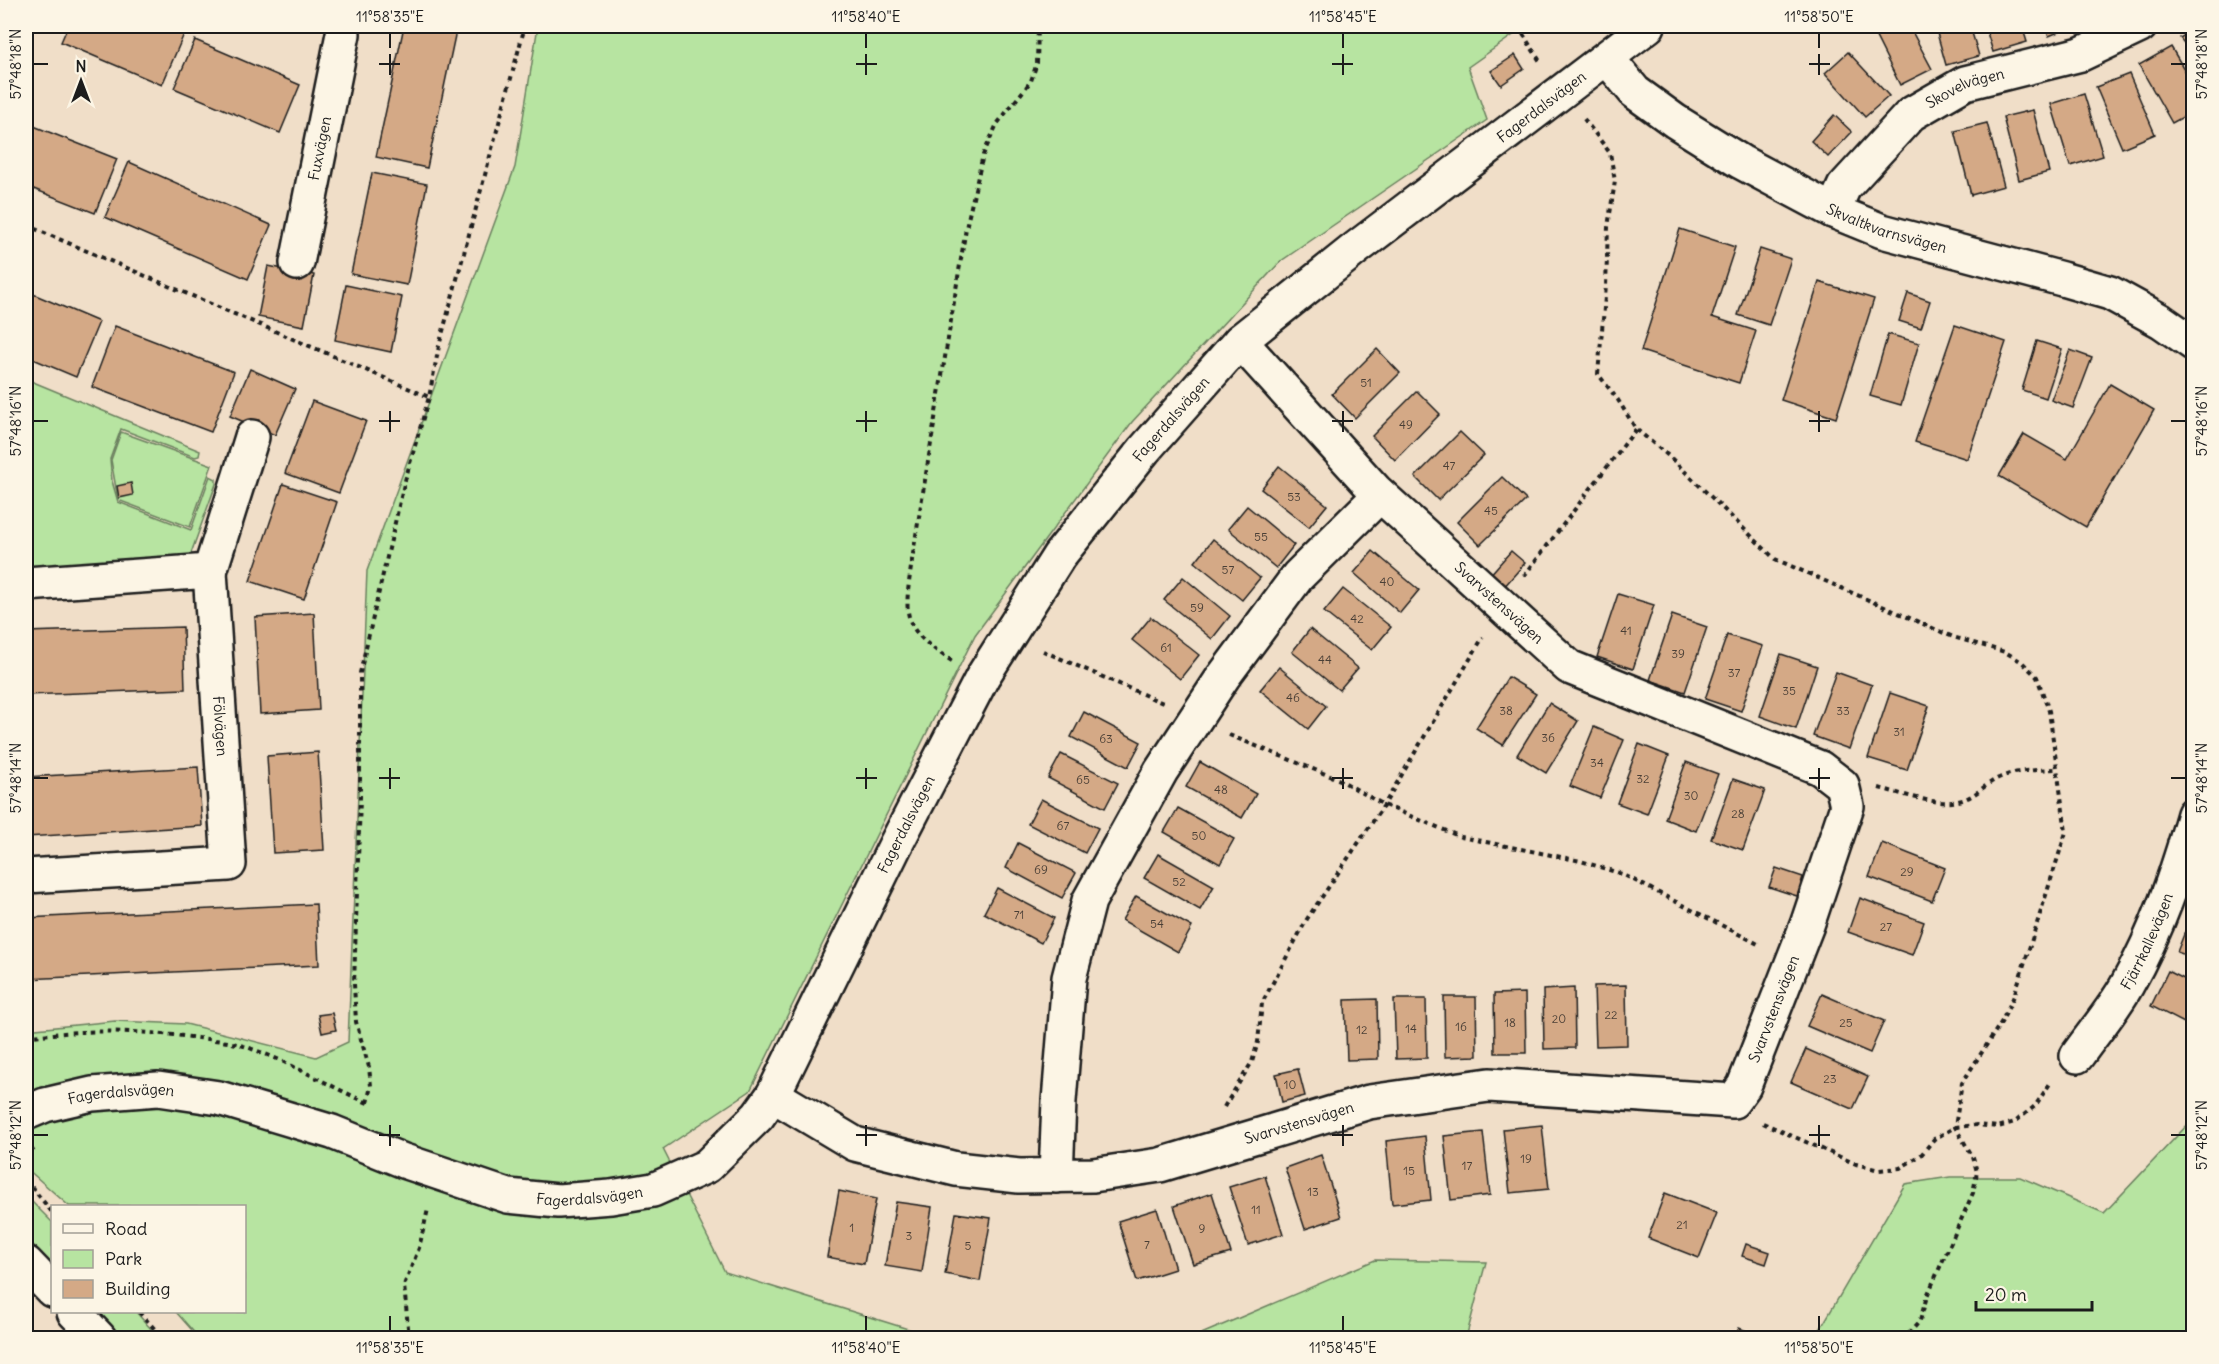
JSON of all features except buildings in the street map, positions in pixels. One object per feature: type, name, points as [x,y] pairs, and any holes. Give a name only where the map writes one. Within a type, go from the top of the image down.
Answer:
[{"type":"street","name":"Fagerdalsvägen","points":[[26,1113],[45,1105],[103,1094],[158,1089],[219,1098],[332,1132],[404,1161],[508,1196],[558,1201],[611,1197],[653,1190],[707,1166],[758,1116],[772,1095],[895,846],[983,676],[1059,556],[1144,450],[1240,341],[1354,249],[1648,26]]},
{"type":"street","name":"Skovelvägen","points":[[1833,211],[1844,188],[1911,114],[1965,83],[2081,54],[2140,26]]},
{"type":"street","name":"Fuxvägen","points":[[297,263],[337,28]]},
{"type":"street","name":"Skvaltkvarnsvägen","points":[[1607,58],[1635,92],[1675,121],[1741,162],[1833,211],[1882,231],[2110,294],[2161,321],[2193,344]]},
{"type":"street","name":"Svarvstensvägen","points":[[772,1095],[855,1144],[956,1169],[1018,1176],[1056,1176],[1093,1175],[1160,1165],[1369,1102],[1489,1085],[1733,1101],[1744,1086],[1792,963],[1847,806],[1842,785],[1821,768],[1569,667],[1380,495],[1240,341]]},
{"type":"street","points":[[26,584],[210,571],[252,438]]},
{"type":"street","points":[[1056,1176],[1059,1101],[1069,978],[1089,901],[1151,787],[1194,718],[1298,576],[1380,495]]},
{"type":"street","name":"Fölvägen","points":[[26,876],[229,864],[210,571]]},
{"type":"street","name":"Fjärrkallevägen","points":[[2077,1056],[2126,986],[2161,917],[2181,859],[2193,813]]},
{"type":"street","points":[[26,1263],[51,1289]]},
{"type":"street","points":[[76,1313],[99,1338]]},
{"type":"path","points":[[367,1103],[371,1086],[369,1067],[356,1022],[354,984],[360,798],[360,673],[404,484],[429,397],[439,346],[525,26]]},
{"type":"path","points":[[983,676],[951,661],[923,642],[910,624],[906,603],[966,228],[983,155],[997,124],[1030,81],[1037,63],[1038,26]]},
{"type":"path","points":[[1518,26],[1547,73],[1611,153],[1615,181],[1608,227],[1606,286],[1598,374],[1636,429],[1671,458],[1775,559],[1953,637],[2005,652],[2022,662],[2037,677],[2049,711],[2066,832],[2014,996],[2002,1020],[1962,1083],[1955,1127],[1973,1157],[1977,1172],[1973,1193],[1927,1296],[1920,1321],[1905,1338]]},
{"type":"path","points":[[26,225],[429,397]]},
{"type":"path","points":[[1212,1150],[1208,1132],[1252,1062],[1258,1042],[1262,1003],[1307,919],[1384,804],[1501,605],[1636,429]]},
{"type":"path","points":[[1035,647],[1171,706],[1269,752],[1340,780],[1384,804],[1461,837],[1581,861],[1622,874],[1792,963]]},
{"type":"path","points":[[1843,790],[1865,785],[1952,802],[1975,795],[2000,777],[2016,772],[2056,769]]},
{"type":"path","points":[[1733,1101],[1749,1118],[1856,1164],[1879,1170],[1900,1168],[1921,1155],[1934,1139],[1955,1127],[1998,1126],[2015,1122],[2035,1106],[2059,1069],[2077,1056]]},
{"type":"path","points":[[26,1180],[51,1211]]},
{"type":"path","points":[[409,1338],[404,1285],[419,1248],[429,1203]]},
{"type":"path","points":[[141,1313],[163,1338]]},
{"type":"green space","points":[[538,26],[1526,26],[1468,67],[1487,120],[1281,261],[1132,422],[975,635],[750,1091],[663,1149],[725,1272],[937,1338],[199,1338],[177,1313],[246,1313],[246,1205],[68,1205],[26,1168],[26,1030],[115,1021],[186,1024],[316,1057],[348,1042],[367,571],[515,167]]},
{"type":"green space","points":[[26,379],[200,451],[199,456],[195,457],[121,429],[110,459],[112,481],[118,502],[191,530],[210,476],[216,479],[190,556],[26,570]]},
{"type":"green space","points":[[121,432],[212,465],[190,527],[118,500],[111,460]]},
{"type":"green space","points":[[2193,1119],[2193,1338],[1815,1338],[1905,1184],[1950,1177],[2020,1177],[2104,1213]]},
{"type":"green space","points":[[26,1196],[51,1221],[51,1263],[26,1238]]},
{"type":"green space","points":[[1375,1260],[1486,1262],[1466,1338],[1192,1338]]},
{"type":"green space","points":[[99,1313],[137,1313],[159,1338],[123,1338]]}]
